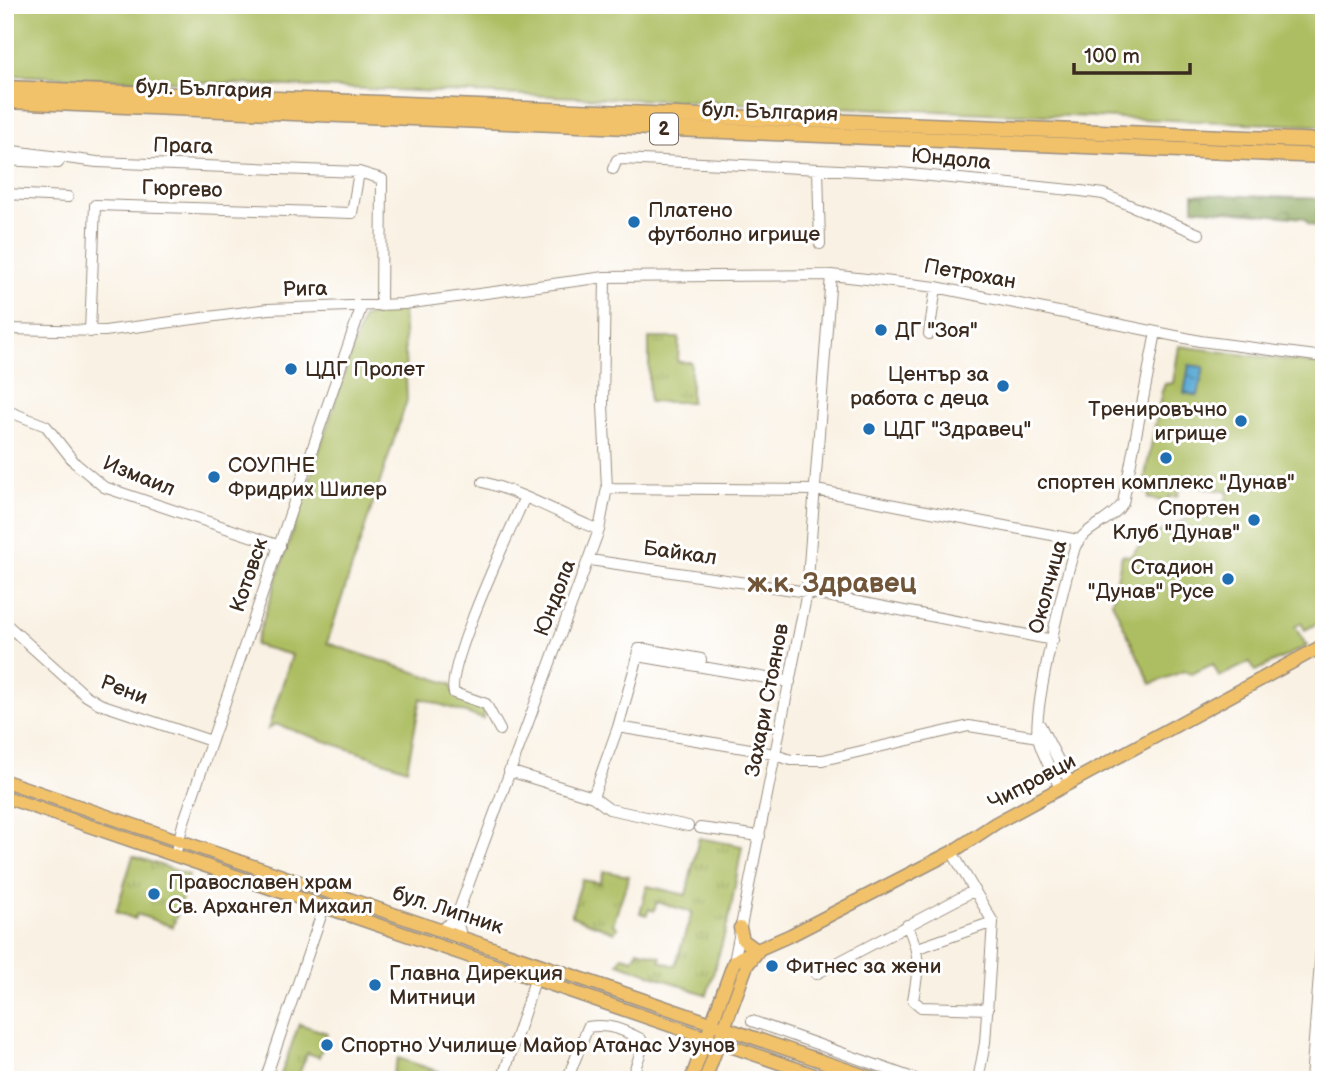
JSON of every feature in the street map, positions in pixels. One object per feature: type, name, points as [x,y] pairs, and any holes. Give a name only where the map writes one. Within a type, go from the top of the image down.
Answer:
[{"type":"highway","name":"бул. България","points":[[5,88],[1324,141]]},
{"type":"highway","name":"бул. България","points":[[5,101],[1324,156]]},
{"type":"main road","name":"Чипровци","points":[[734,962],[953,852],[996,822],[1324,645]]},
{"type":"main road","name":"бул. Липник","points":[[5,781],[719,1023],[877,1080]]},
{"type":"main road","name":"бул. Липник","points":[[5,797],[830,1080]]},
{"type":"main road","points":[[719,1023],[747,965],[758,951],[743,940],[740,928]]},
{"type":"main road","points":[[705,1080],[734,962]]},
{"type":"main road","points":[[691,1080],[713,1040]]},
{"type":"street","name":"Прага","points":[[5,150],[97,162],[359,172]]},
{"type":"street","name":"Юндола","points":[[613,169],[617,160],[622,159],[900,173],[1103,194],[1199,234]]},
{"type":"street","points":[[5,160],[97,162]]},
{"type":"street","points":[[818,169],[820,244]]},
{"type":"street","points":[[359,172],[382,179],[381,306]]},
{"type":"street","name":"Гюргево","points":[[90,332],[95,205],[352,213],[359,172]]},
{"type":"street","points":[[5,194],[68,197]]},
{"type":"street","name":"Петрохан","points":[[605,276],[831,275],[936,287],[1222,344],[1324,357]]},
{"type":"street","name":"Захари Стоянов","points":[[734,962],[807,592],[831,275]]},
{"type":"street","name":"Юндола","points":[[456,918],[599,530],[607,488],[603,405],[605,276]]},
{"type":"street","name":"Рига","points":[[5,329],[90,332],[268,309],[381,306],[605,276]]},
{"type":"street","points":[[929,334],[936,287]]},
{"type":"street","name":"Котовск","points":[[175,855],[211,741],[361,308]]},
{"type":"street","name":"Околчица","points":[[1038,737],[1037,718],[1078,540],[1123,503],[1156,332]]},
{"type":"street","name":"Измаил","points":[[5,410],[46,426],[75,463],[104,487],[280,546]]},
{"type":"street","points":[[483,482],[512,490],[524,499],[599,530]]},
{"type":"street","points":[[607,488],[816,489],[1078,540]]},
{"type":"street","points":[[500,730],[486,704],[454,694],[450,685],[461,649],[524,499]]},
{"type":"street","name":"Байкал","points":[[590,560],[807,592],[1053,640]]},
{"type":"street","name":"Рени","points":[[5,623],[85,695],[100,704],[211,741]]},
{"type":"street","points":[[593,797],[618,727],[638,656],[790,682]]},
{"type":"street","points":[[1037,718],[1065,786]]},
{"type":"street","points":[[618,727],[776,755],[791,760],[823,760],[969,726],[1038,737],[1065,786]]},
{"type":"street","points":[[509,771],[593,797],[610,809],[688,826]]},
{"type":"street","points":[[700,828],[760,836]]},
{"type":"street","points":[[953,852],[993,922],[988,1009],[978,1080]]},
{"type":"street","points":[[816,974],[975,890]]},
{"type":"street","points":[[265,1080],[324,907]]},
{"type":"street","points":[[1311,1080],[1324,910]]},
{"type":"street","points":[[442,929],[456,918],[461,935]]},
{"type":"street","points":[[918,948],[993,922]]},
{"type":"street","points":[[907,925],[918,948],[918,975],[912,1000],[921,1007],[988,1009]]},
{"type":"street","points":[[502,1080],[536,978]]},
{"type":"street","points":[[752,1021],[918,1080]]},
{"type":"street","points":[[567,1080],[584,1034],[588,1027],[598,1025],[611,1026],[641,1039],[643,1046],[631,1080]]},
{"type":"green space","points":[[5,5],[1324,5],[1324,126],[5,75]]},
{"type":"green space","points":[[1193,194],[1324,199],[1324,227],[1309,225],[1304,218],[1193,208]]},
{"type":"green space","points":[[403,308],[407,400],[327,643],[451,684],[454,693],[486,704],[483,719],[421,698],[407,769],[275,724],[268,729],[292,655],[255,645],[363,317]]},
{"type":"green space","points":[[649,338],[679,338],[678,362],[691,362],[691,402],[649,402]]},
{"type":"green space","name":"Спортен Клуб \"Дунав\"","points":[[1179,346],[1324,365],[1324,612],[1317,615],[1320,622],[1305,630],[1301,623],[1295,627],[1307,646],[1255,671],[1250,662],[1219,677],[1213,664],[1191,674],[1184,671],[1151,684],[1112,602],[1122,555],[1130,556],[1147,538],[1226,500],[1228,492],[1180,483],[1177,497],[1169,496],[1168,502],[1148,498],[1149,492],[1142,491],[1162,391],[1165,384],[1173,383]]},
{"type":"green space","points":[[699,838],[742,846],[729,919],[707,995],[618,963],[623,956],[633,959],[638,950],[661,957],[660,961],[675,966],[692,912],[657,902],[654,911],[649,909],[647,915],[640,913],[647,886],[686,895]]},
{"type":"green space","points":[[133,856],[189,875],[173,927],[137,914],[135,919],[116,912]]},
{"type":"green space","points":[[604,871],[629,876],[613,924],[618,928],[614,932],[571,916],[582,880],[600,883]]},
{"type":"green space","points":[[299,1024],[327,1033],[319,1057],[307,1053],[297,1080],[279,1080]]},
{"type":"green space","points":[[398,1058],[407,1061],[463,1080],[391,1080]]},
{"type":"water","points":[[1189,365],[1204,367],[1198,396],[1184,393]]},
{"type":"place","name":"Платено футболно игрище","points":[[634,222]]},
{"type":"place","name":"ДГ \"Зоя\"","points":[[881,330]]},
{"type":"place","name":"ЦДГ Пролет","points":[[291,369]]},
{"type":"place","name":"Център за работа с деца","points":[[1003,386]]},
{"type":"place","name":"Тренировъчно игрище","points":[[1241,421]]},
{"type":"place","name":"ЦДГ \"Здравец\"","points":[[869,429]]},
{"type":"place","name":"спортен комплекс \"Дунав\"","points":[[1166,458]]},
{"type":"place","name":"СОУПНЕ Фридрих Шилер","points":[[214,477]]},
{"type":"place","name":"Спортен Клуб \"Дунав\"","points":[[1254,520]]},
{"type":"place","name":"Стадион \"Дунав\" Русе","points":[[1228,579]]},
{"type":"place","name":"Православен храм Св. Архангел Михаил","points":[[154,894]]},
{"type":"place","name":"Фитнес за жени","points":[[772,966]]},
{"type":"place","name":"Главна Дирекция Митници","points":[[375,985]]},
{"type":"place","name":"Спортно Училище Майор Атанас Узунов","points":[[327,1045]]},
{"type":"district","name":"ж.к. Здравец","points":[[832,583]]}]
